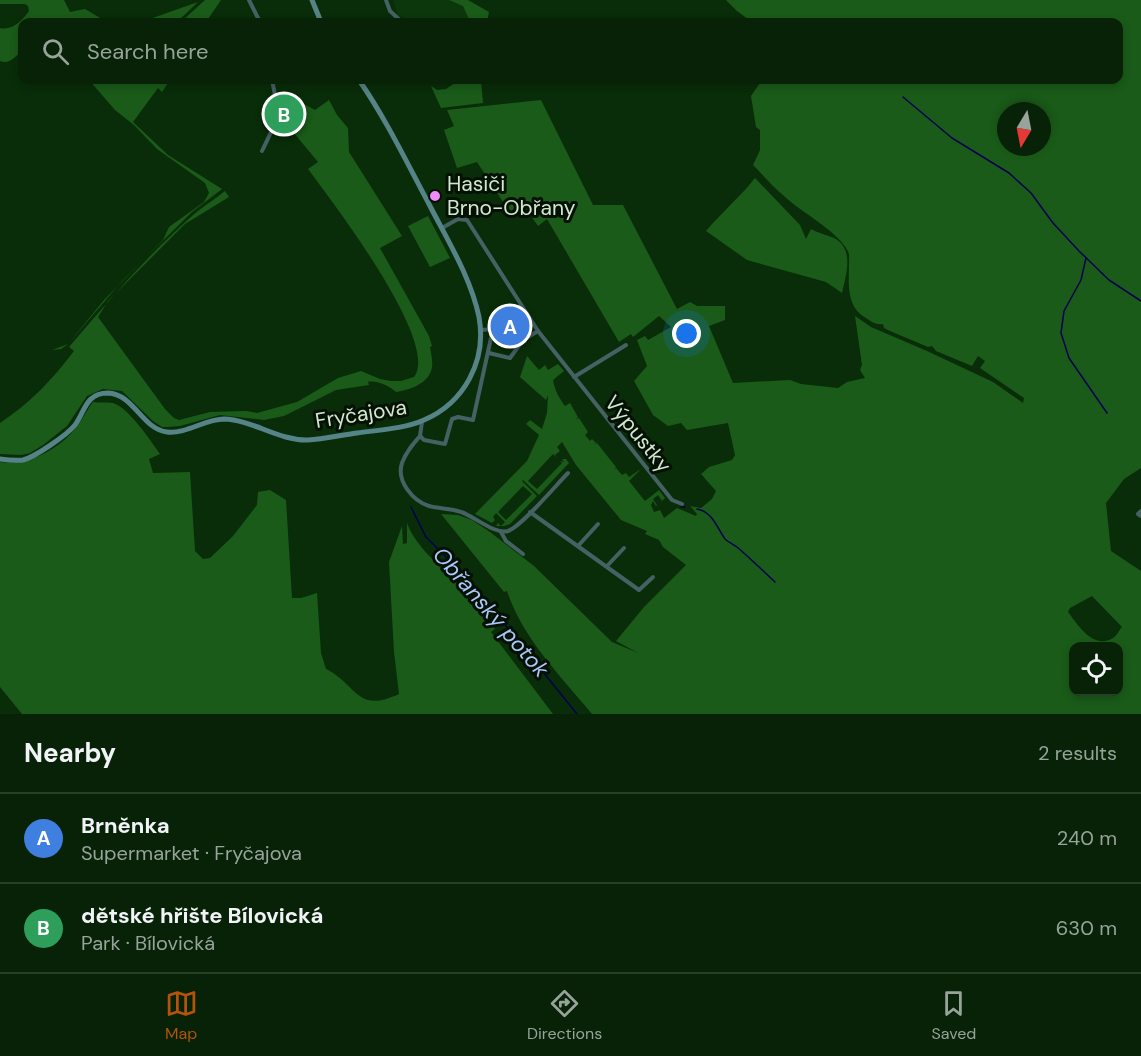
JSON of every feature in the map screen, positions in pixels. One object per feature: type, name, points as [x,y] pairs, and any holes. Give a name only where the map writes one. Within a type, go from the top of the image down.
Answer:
[{"type":"main road","points":[[312,0],[319,18]]},
{"type":"main road","name":"Fryčajova","points":[[0,459],[23,460],[33,456],[74,427],[86,402],[93,396],[108,393],[126,401],[147,423],[166,432],[176,432],[211,420],[225,419],[306,440],[403,426],[422,421],[455,400],[468,382],[476,364],[481,343],[481,330],[472,294],[442,228],[379,109],[361,84]]},
{"type":"street","points":[[249,0],[258,18]]},
{"type":"street","points":[[386,0],[390,11],[398,18]]},
{"type":"street","points":[[262,151],[278,111],[273,84]]},
{"type":"street","points":[[442,228],[458,219],[467,220],[538,331],[523,340],[510,358],[489,353]]},
{"type":"street","points":[[481,330],[493,329],[523,340]]},
{"type":"street","name":"Fryčajova","points":[[422,421],[420,436],[424,440],[446,444],[452,419],[458,417],[473,420],[493,329]]},
{"type":"street","name":"Výpustky","points":[[538,331],[672,500],[682,504]]},
{"type":"street","points":[[574,377],[626,345]]},
{"type":"street","points":[[420,436],[409,450],[401,466],[404,484],[412,496],[428,506],[461,512],[501,531],[510,530],[568,473]]},
{"type":"street","points":[[1141,511],[1138,514],[1141,516]]},
{"type":"street","points":[[530,512],[639,590],[653,577]]},
{"type":"street","points":[[578,546],[598,524]]},
{"type":"street","points":[[501,531],[506,541],[523,554]]},
{"type":"street","points":[[607,566],[624,548]]},
{"type":"shaded area","points":[[0,0],[64,0],[70,12],[85,9],[100,18],[23,18],[29,11],[25,4],[0,4]]},
{"type":"shaded area","points":[[205,0],[221,0],[209,18],[185,18]]},
{"type":"shaded area","points":[[393,0],[449,0],[463,6],[468,18],[404,18],[398,15]]},
{"type":"shaded area","points":[[449,0],[468,0],[489,12],[488,18],[468,18],[463,6]]},
{"type":"shaded area","points":[[726,0],[1141,0],[1141,468],[1124,479],[1106,503],[1111,551],[1141,571],[1141,714],[592,714],[533,641],[514,609],[507,591],[504,592],[441,514],[458,515],[472,520],[490,532],[534,566],[612,642],[638,653],[616,641],[644,607],[686,565],[663,547],[659,540],[645,534],[647,531],[621,520],[576,465],[562,442],[557,447],[560,451],[555,455],[557,458],[553,454],[528,481],[537,489],[562,463],[560,461],[564,462],[562,459],[566,459],[569,463],[539,495],[522,481],[537,496],[510,524],[504,526],[501,526],[505,522],[496,513],[492,523],[475,514],[527,461],[539,435],[526,424],[530,420],[542,429],[547,413],[548,395],[546,400],[520,377],[527,356],[539,370],[545,365],[548,370],[558,364],[564,371],[553,380],[556,391],[565,406],[570,403],[578,417],[576,419],[579,418],[588,432],[585,435],[590,441],[592,439],[596,443],[594,445],[597,443],[616,467],[614,470],[616,468],[622,475],[626,473],[629,477],[641,469],[629,481],[645,501],[659,490],[665,498],[662,501],[658,495],[653,499],[657,505],[653,501],[651,505],[654,512],[660,510],[664,518],[677,508],[696,516],[697,514],[690,506],[701,508],[712,499],[716,491],[701,474],[709,467],[732,460],[735,455],[728,423],[687,430],[681,423],[668,426],[653,415],[634,381],[647,366],[637,340],[645,336],[648,340],[671,327],[659,316],[633,337],[631,334],[619,342],[547,219],[538,226],[524,206],[509,211],[477,162],[457,168],[444,130],[454,126],[447,110],[541,100],[593,205],[623,205],[677,309],[690,302],[697,306],[725,306],[725,320],[709,326],[733,383],[790,380],[801,384],[838,388],[847,382],[865,378],[860,370],[862,365],[855,316],[871,327],[993,382],[1023,403],[1024,398],[980,368],[985,361],[978,356],[972,366],[936,351],[932,346],[928,347],[890,331],[884,328],[883,324],[874,323],[859,312],[854,306],[849,290],[849,254],[845,246],[830,231],[790,202],[753,165],[760,150],[760,130],[756,127],[751,96],[759,84],[1123,84],[1123,18],[747,18]],"holes":[[[523,486],[532,494],[506,520],[498,512]],[[1092,596],[1122,627],[1113,638],[1099,641],[1081,629],[1068,612],[1070,608]]]},
{"type":"shaded area","points":[[198,2],[181,18],[153,18]]},
{"type":"shaded area","points":[[18,22],[18,54],[7,62],[0,61],[0,28],[13,26]]},
{"type":"shaded area","points":[[92,84],[167,84],[162,92],[158,88],[133,122],[168,155],[222,189],[192,212],[144,259],[163,240],[169,227],[204,202],[209,193],[205,183],[157,149],[134,125],[115,110]]},
{"type":"shaded area","points":[[453,84],[481,84],[483,103],[441,108],[431,86],[437,90],[446,89]]},
{"type":"shaded area","points":[[329,100],[337,115],[348,128],[349,152],[402,236],[380,248],[429,336],[432,346],[430,347],[432,367],[428,377],[423,381],[401,391],[396,392],[383,384],[368,382],[369,385],[336,390],[284,416],[264,420],[220,415],[180,426],[167,427],[162,427],[153,421],[122,391],[103,389],[87,396],[67,426],[43,445],[30,453],[21,455],[0,454],[0,423],[31,399],[58,371],[74,351],[69,347],[106,304],[98,317],[165,409],[179,420],[210,412],[257,413],[297,402],[338,378],[361,371],[391,381],[414,377],[418,360],[412,335],[398,304],[359,239],[308,169],[318,162],[294,133],[300,102],[315,110]]},
{"type":"shaded area","points":[[755,178],[800,225],[806,239],[811,229],[841,243],[847,255],[842,293],[826,282],[747,260],[706,231]]},
{"type":"shaded area","points":[[225,191],[229,197],[185,224],[114,295],[175,231]]},
{"type":"shaded area","points":[[428,216],[450,258],[430,267],[408,226]]},
{"type":"shaded area","points":[[117,286],[68,344],[104,300]]},
{"type":"shaded area","points":[[93,402],[113,403],[119,406],[139,425],[160,454],[149,459],[153,473],[190,472],[195,551],[203,559],[210,558],[233,536],[257,505],[258,492],[270,490],[286,500],[292,598],[317,593],[321,653],[326,669],[337,675],[358,695],[374,701],[399,694],[394,652],[389,562],[402,526],[403,544],[407,543],[407,523],[416,541],[464,589],[482,611],[495,629],[491,632],[553,714],[22,714],[0,687],[0,462],[23,461],[56,447],[73,431]]},
{"type":"waterway","points":[[903,97],[952,138],[1009,173],[1031,193],[1053,223],[1079,251],[1109,280],[1141,301]]},
{"type":"waterway","points":[[1086,258],[1081,280],[1064,311],[1061,333],[1069,358],[1107,413]]},
{"type":"waterway","name":"Obřanský potok","points":[[411,507],[426,537],[468,579],[577,714]]},
{"type":"waterway","points":[[697,509],[707,513],[725,539],[775,582]]},
{"type":"place","name":"dětské hřište Bílovická","points":[[284,114]]},
{"type":"place","name":"Hasiči Brno-Obřany","points":[[435,196]]},
{"type":"place","name":"Brněnka","points":[[510,326]]}]
